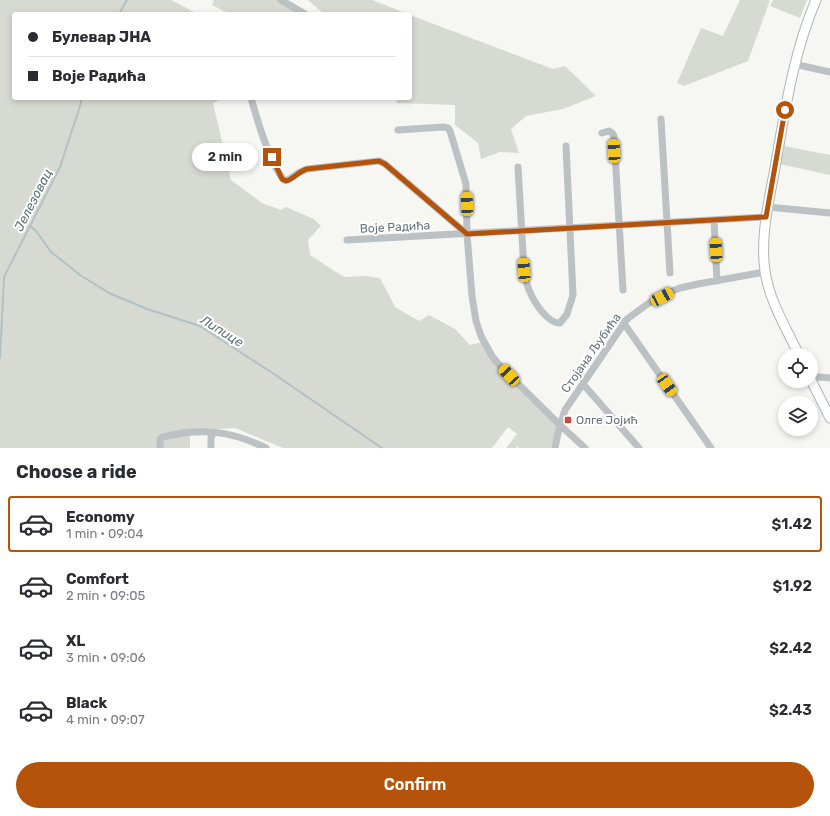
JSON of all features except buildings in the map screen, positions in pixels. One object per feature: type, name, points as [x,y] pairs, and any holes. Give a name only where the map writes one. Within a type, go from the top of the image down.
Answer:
[{"type":"main road","points":[[796,348],[772,297],[765,272],[764,242],[766,217],[794,64],[804,30],[816,0]]},
{"type":"main road","points":[[815,388],[830,418]]},
{"type":"street","points":[[281,0],[302,12]]},
{"type":"street","points":[[794,64],[830,72]]},
{"type":"street","name":"Воје Радића","points":[[252,100],[275,166],[284,180],[288,180],[307,169],[379,161],[385,164],[467,234]]},
{"type":"street","points":[[661,119],[670,273]]},
{"type":"street","points":[[398,130],[444,127],[448,128],[450,131],[466,184],[467,234],[473,309],[481,336],[492,356],[501,367],[585,448]]},
{"type":"street","points":[[602,133],[609,131],[614,136],[623,290]]},
{"type":"street","points":[[518,167],[524,270],[529,291],[542,311],[555,323],[560,323],[568,314],[573,291],[566,146]]},
{"type":"street","points":[[768,207],[830,213]]},
{"type":"street","name":"Воје Радића","points":[[348,240],[570,229],[766,217]]},
{"type":"street","points":[[714,220],[717,281]]},
{"type":"street","name":"Стојана Љубића","points":[[555,448],[565,410],[623,322],[639,309],[670,292],[688,286],[765,272]]},
{"type":"street","points":[[623,322],[711,448]]},
{"type":"street","points":[[818,377],[830,378]]},
{"type":"street","points":[[583,384],[639,448]]},
{"type":"street","points":[[160,448],[160,439],[163,437],[185,432],[220,432],[231,434],[266,448]]},
{"type":"street","points":[[211,448],[211,437],[214,433]]},
{"type":"shaded area","points":[[0,0],[171,0],[194,12],[12,12],[12,100],[220,100],[213,103],[231,180],[262,203],[281,210],[286,207],[314,219],[321,226],[308,240],[310,255],[344,277],[365,276],[380,278],[395,307],[419,321],[429,315],[455,329],[470,345],[482,342],[560,425],[555,448],[519,448],[517,446],[516,448],[506,448],[517,434],[508,427],[492,448],[283,448],[235,428],[190,431],[190,448],[0,448]]},
{"type":"shaded area","points":[[214,0],[282,0],[301,12],[226,12],[212,5]]},
{"type":"shaded area","points":[[308,0],[372,0],[403,12],[322,12]]},
{"type":"shaded area","points":[[740,0],[770,0],[748,61],[684,86],[677,83],[701,28],[723,36]]},
{"type":"shaded area","points":[[773,0],[807,0],[800,18],[770,6]]},
{"type":"shaded area","points":[[412,16],[553,69],[565,66],[596,96],[563,109],[526,116],[511,129],[519,153],[500,152],[481,159],[478,143],[455,125],[455,105],[397,103],[396,100],[412,100]]},
{"type":"shaded area","points":[[784,146],[830,155],[830,175],[780,164]]},
{"type":"waterway","name":"Јелезовац","points":[[120,12],[127,0]]},
{"type":"waterway","name":"Липице","points":[[0,358],[4,277],[60,167],[81,100]]},
{"type":"waterway","name":"Липице","points":[[30,226],[36,231],[51,252],[80,275],[109,293],[147,309],[200,326],[274,374],[382,448]]},
{"type":"place","name":"Олге Јојић","points":[[568,420]]},
{"type":"route","points":[[272,157],[282,179],[286,181],[307,169],[374,160],[379,161],[385,164],[467,234],[766,217],[785,110]]}]
